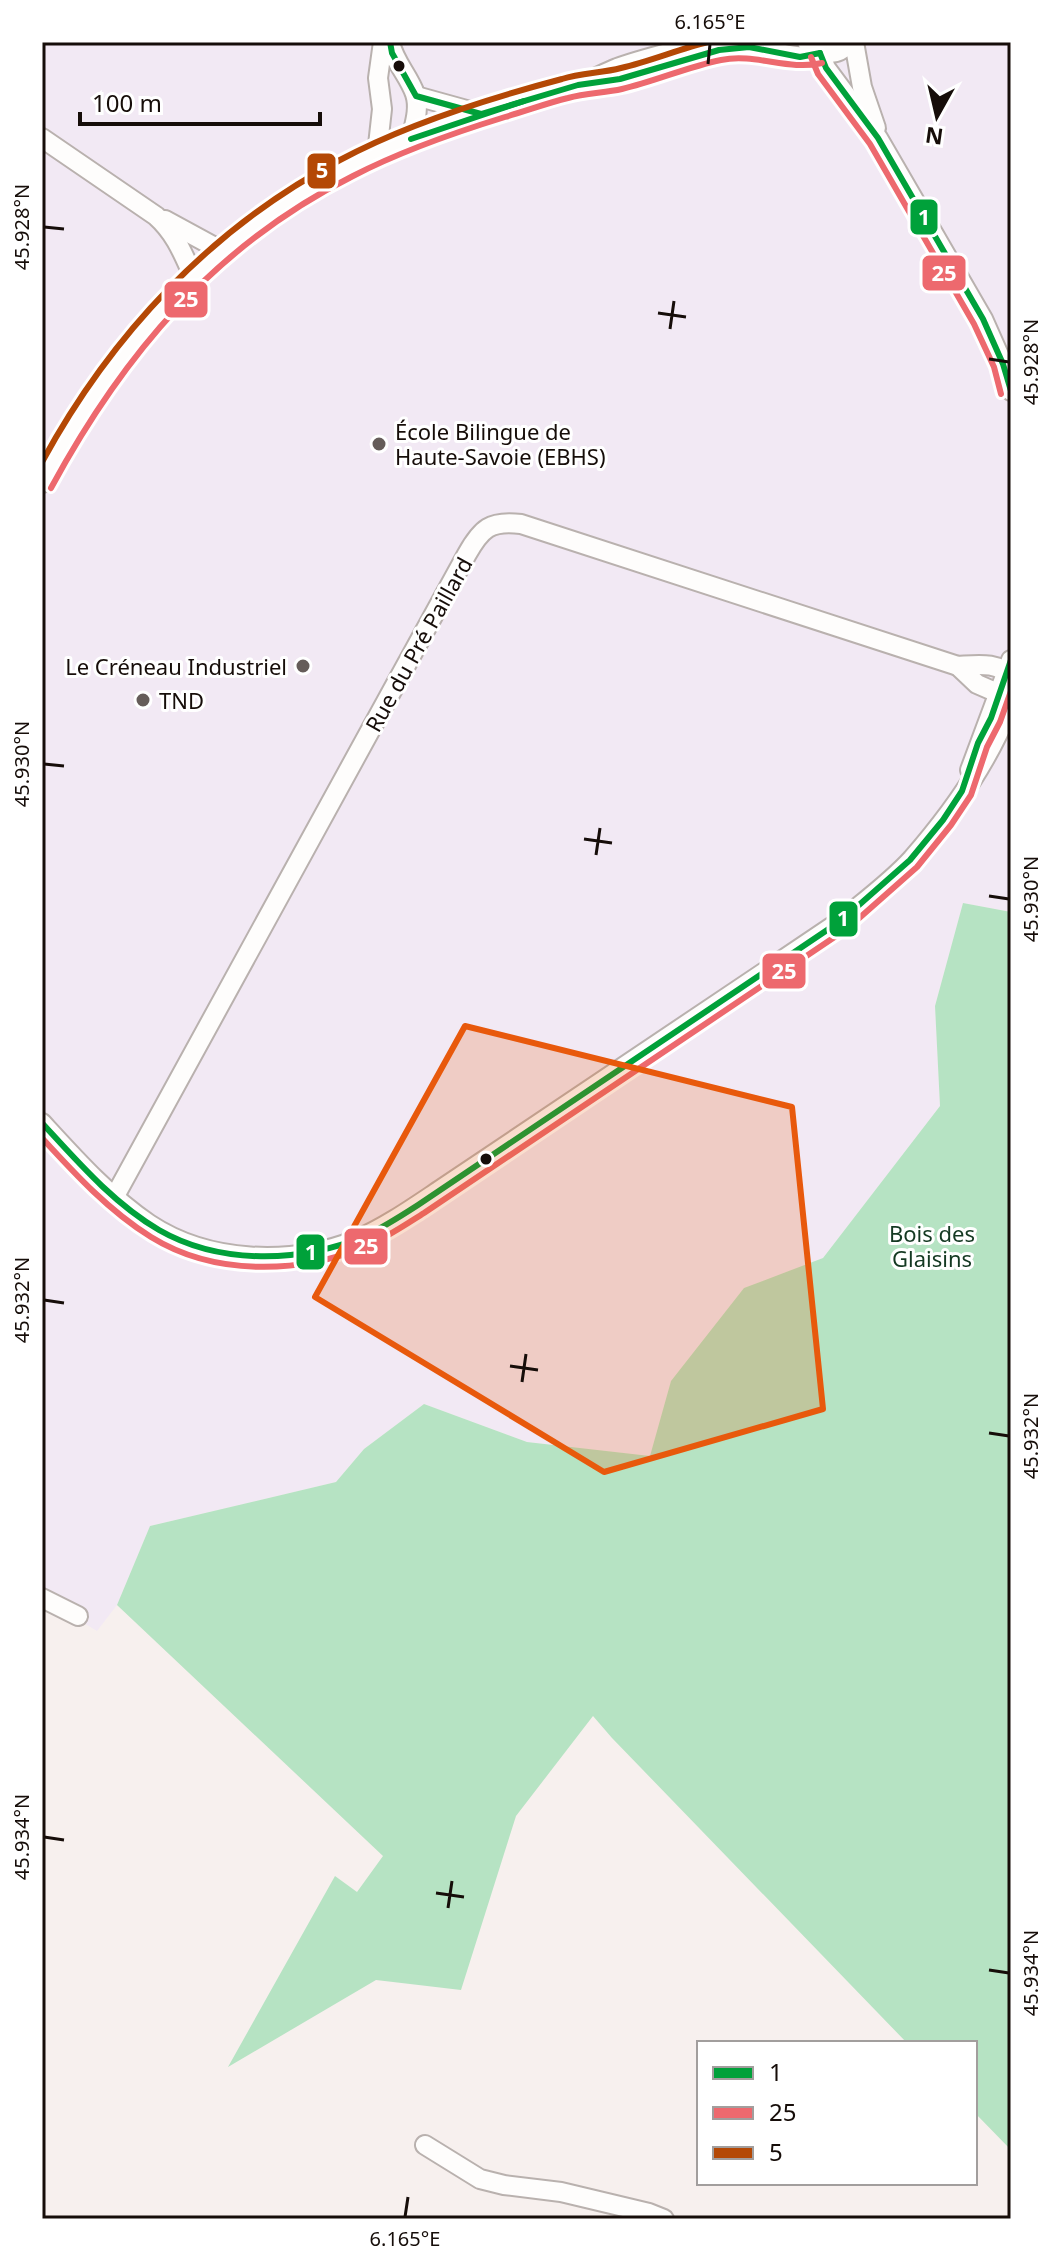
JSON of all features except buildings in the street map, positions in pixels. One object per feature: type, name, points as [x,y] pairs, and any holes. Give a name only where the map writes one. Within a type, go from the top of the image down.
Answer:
[{"type":"street","points":[[377,154],[382,109],[378,78],[383,42]]},
{"type":"street","points":[[390,42],[392,53],[416,96],[417,115],[411,139]]},
{"type":"street","points":[[42,483],[102,382],[164,307],[222,251],[293,200],[343,169],[411,139],[578,85],[618,67],[711,42]]},
{"type":"street","points":[[813,47],[836,53],[852,42],[878,138]]},
{"type":"street","points":[[578,85],[620,79],[719,50],[749,47],[800,57],[813,47]]},
{"type":"street","points":[[813,47],[878,138],[983,319],[1011,391]]},
{"type":"street","points":[[416,96],[481,114]]},
{"type":"street","points":[[382,109],[394,125],[411,139]]},
{"type":"street","points":[[42,138],[156,216],[222,251]]},
{"type":"street","points":[[156,216],[178,241],[194,278]]},
{"type":"street","name":"Rue du Pré Paillard","points":[[115,1196],[467,554],[475,540],[489,527],[499,523],[521,524],[958,666],[977,684],[1009,683]]},
{"type":"street","points":[[42,1123],[80,1164],[149,1224],[176,1239],[205,1249],[239,1255],[309,1253],[335,1247],[374,1231],[429,1198],[842,920],[910,860],[943,820],[962,791],[978,743],[1009,683]]},
{"type":"street","points":[[42,1598],[78,1616]]},
{"type":"street","points":[[425,2145],[480,2179],[561,2192],[664,2219]]},
{"type":"highlighted area","points":[[465,1026],[792,1107],[823,1409],[604,1472],[315,1297]]},
{"type":"shaded area","points":[[42,42],[1011,42],[1011,912],[963,903],[935,1006],[940,1106],[823,1258],[744,1288],[671,1381],[650,1456],[527,1442],[424,1404],[364,1449],[336,1482],[150,1526],[117,1605],[97,1631],[42,1598]]},
{"type":"green space","name":"Bois des Glaisins","points":[[963,903],[1011,912],[1011,2150],[977,2115],[977,2041],[905,2041],[593,1716],[516,1816],[461,1990],[376,1980],[228,2067],[335,1876],[357,1892],[383,1856],[117,1605],[150,1526],[336,1482],[364,1449],[424,1404],[527,1442],[650,1456],[671,1381],[744,1288],[823,1258],[940,1106],[935,1006]]},
{"type":"transit line","name":"1","points":[[390,42],[392,53],[416,96],[481,114]]},
{"type":"transit line","name":"5","points":[[42,462],[69,415],[100,371],[168,289],[207,252],[293,187],[365,147],[448,114],[534,86],[614,70],[708,42]]},
{"type":"transit line","name":"1","points":[[481,114],[578,85],[620,79],[719,50],[749,47],[800,57],[820,53]]},
{"type":"transit line","name":"1","points":[[820,53],[826,68],[878,138],[983,319],[1011,391]]},
{"type":"transit line","name":"25","points":[[811,57],[818,74],[870,144],[974,324],[994,367],[1001,394]]},
{"type":"transit line","name":"25","points":[[51,488],[109,393],[177,308],[258,235],[303,204],[353,176],[408,151],[486,123],[560,100],[622,89],[708,63],[734,58],[797,65],[822,63]]},
{"type":"transit line","name":"1","points":[[411,139],[524,101]]},
{"type":"transit line","name":"1","points":[[42,1123],[96,1181],[126,1207],[159,1230],[208,1250],[261,1256],[288,1255],[340,1245],[365,1236],[418,1205],[842,920],[910,860],[962,791],[1011,660]]},
{"type":"transit line","name":"25","points":[[42,1138],[121,1216],[151,1237],[202,1259],[256,1267],[284,1266],[339,1256],[365,1247],[424,1213],[848,928],[917,867],[951,825],[971,795],[1011,691]]},
{"type":"place","name":"École Bilingue de Haute-Savoie (EBHS)","points":[[379,444]]},
{"type":"place","name":"Le Créneau Industriel","points":[[303,666]]},
{"type":"place","name":"TND","points":[[143,700]]}]
